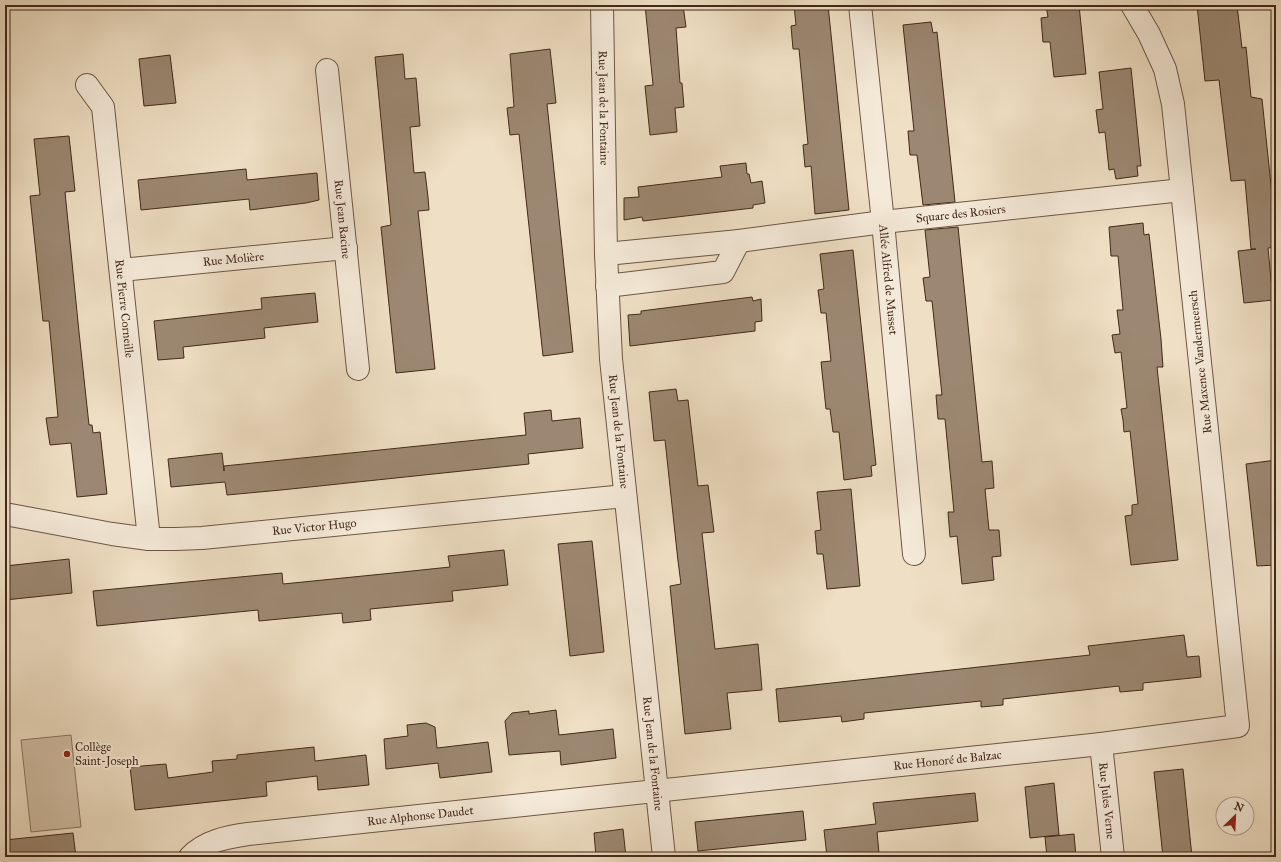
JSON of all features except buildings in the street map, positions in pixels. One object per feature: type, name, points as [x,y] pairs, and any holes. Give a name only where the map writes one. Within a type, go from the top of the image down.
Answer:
[{"type":"street","name":"Rue Jean de la Fontaine","points":[[602,5],[606,254],[611,359],[664,857]]},
{"type":"street","name":"Allée Alfred de Musset","points":[[860,5],[883,222],[914,554]]},
{"type":"street","name":"Rue Maxence Vandermeersch","points":[[1132,5],[1149,34],[1165,69],[1173,104],[1238,726]]},
{"type":"street","name":"Rue Jean Racine","points":[[328,70],[358,369]]},
{"type":"street","name":"Rue Pierre Corneille","points":[[87,85],[103,107],[149,538]]},
{"type":"street","name":"Square des Rosiers","points":[[606,254],[739,240],[883,222],[1182,190]]},
{"type":"street","points":[[607,286],[723,272],[739,240]]},
{"type":"street","name":"Rue Molière","points":[[121,270],[346,248]]},
{"type":"street","name":"Rue Victor Hugo","points":[[5,514],[112,534],[176,539],[202,538],[625,496]]},
{"type":"street","name":"Rue Honoré de Balzac","points":[[656,790],[1101,744],[1238,726]]},
{"type":"street","name":"Rue Jules Verne","points":[[1101,744],[1113,857]]},
{"type":"street","name":"Rue Alphonse Daudet","points":[[190,857],[209,844],[227,837],[656,790]]},
{"type":"shaded area","points":[[71,735],[81,827],[31,832],[21,740]]},
{"type":"place","name":"Collège Saint-Joseph","points":[[67,754]]}]
